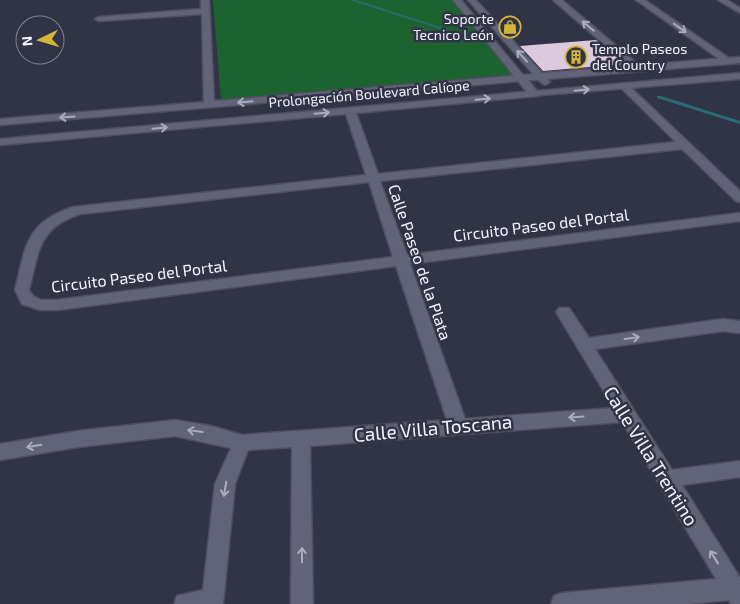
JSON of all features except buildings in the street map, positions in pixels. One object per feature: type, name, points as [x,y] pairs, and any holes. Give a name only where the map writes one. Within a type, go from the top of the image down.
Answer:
[{"type":"street","points":[[205,0],[209,106]]},
{"type":"street","points":[[457,0],[534,94]]},
{"type":"street","points":[[472,0],[554,92]]},
{"type":"street","points":[[558,0],[638,69]]},
{"type":"street","points":[[640,0],[728,62]]},
{"type":"street","points":[[722,0],[740,11]]},
{"type":"street","points":[[98,18],[205,12]]},
{"type":"street","name":"Prolongación Boulevard Calíope","points":[[0,122],[209,106],[740,60]]},
{"type":"street","name":"Prolongación Boulevard Calíope","points":[[0,142],[740,76]]},
{"type":"street","points":[[625,87],[740,198]]},
{"type":"street","name":"Calle Paseo de la Plata","points":[[350,110],[400,261],[458,425]]},
{"type":"street","points":[[111,132],[116,113]]},
{"type":"street","name":"Circuito Paseo del Portal","points":[[684,145],[373,180],[78,210],[60,215],[46,223],[38,233],[22,290],[27,300],[40,305],[57,305],[740,217]]},
{"type":"street","name":"Calle Villa Trentino","points":[[564,312],[625,414],[737,593]]},
{"type":"street","points":[[584,345],[723,325],[740,326]]},
{"type":"street","name":"Calle Villa Toscana","points":[[242,443],[458,425],[625,414]]},
{"type":"street","points":[[0,452],[78,439],[175,428],[210,434],[242,443],[225,484],[212,601],[185,604]]},
{"type":"street","points":[[300,438],[302,604]]},
{"type":"street","points":[[666,479],[740,469]]},
{"type":"street","points":[[562,604],[737,593]]},
{"type":"green space","points":[[213,0],[453,0],[514,76],[221,101]]},
{"type":"waterway","points":[[352,0],[463,35]]},
{"type":"waterway","points":[[659,97],[740,123]]},
{"type":"place","name":"Soporte Tecnico León","points":[[510,27]]},
{"type":"place","name":"Templo Paseos del Country","points":[[576,57]]}]
